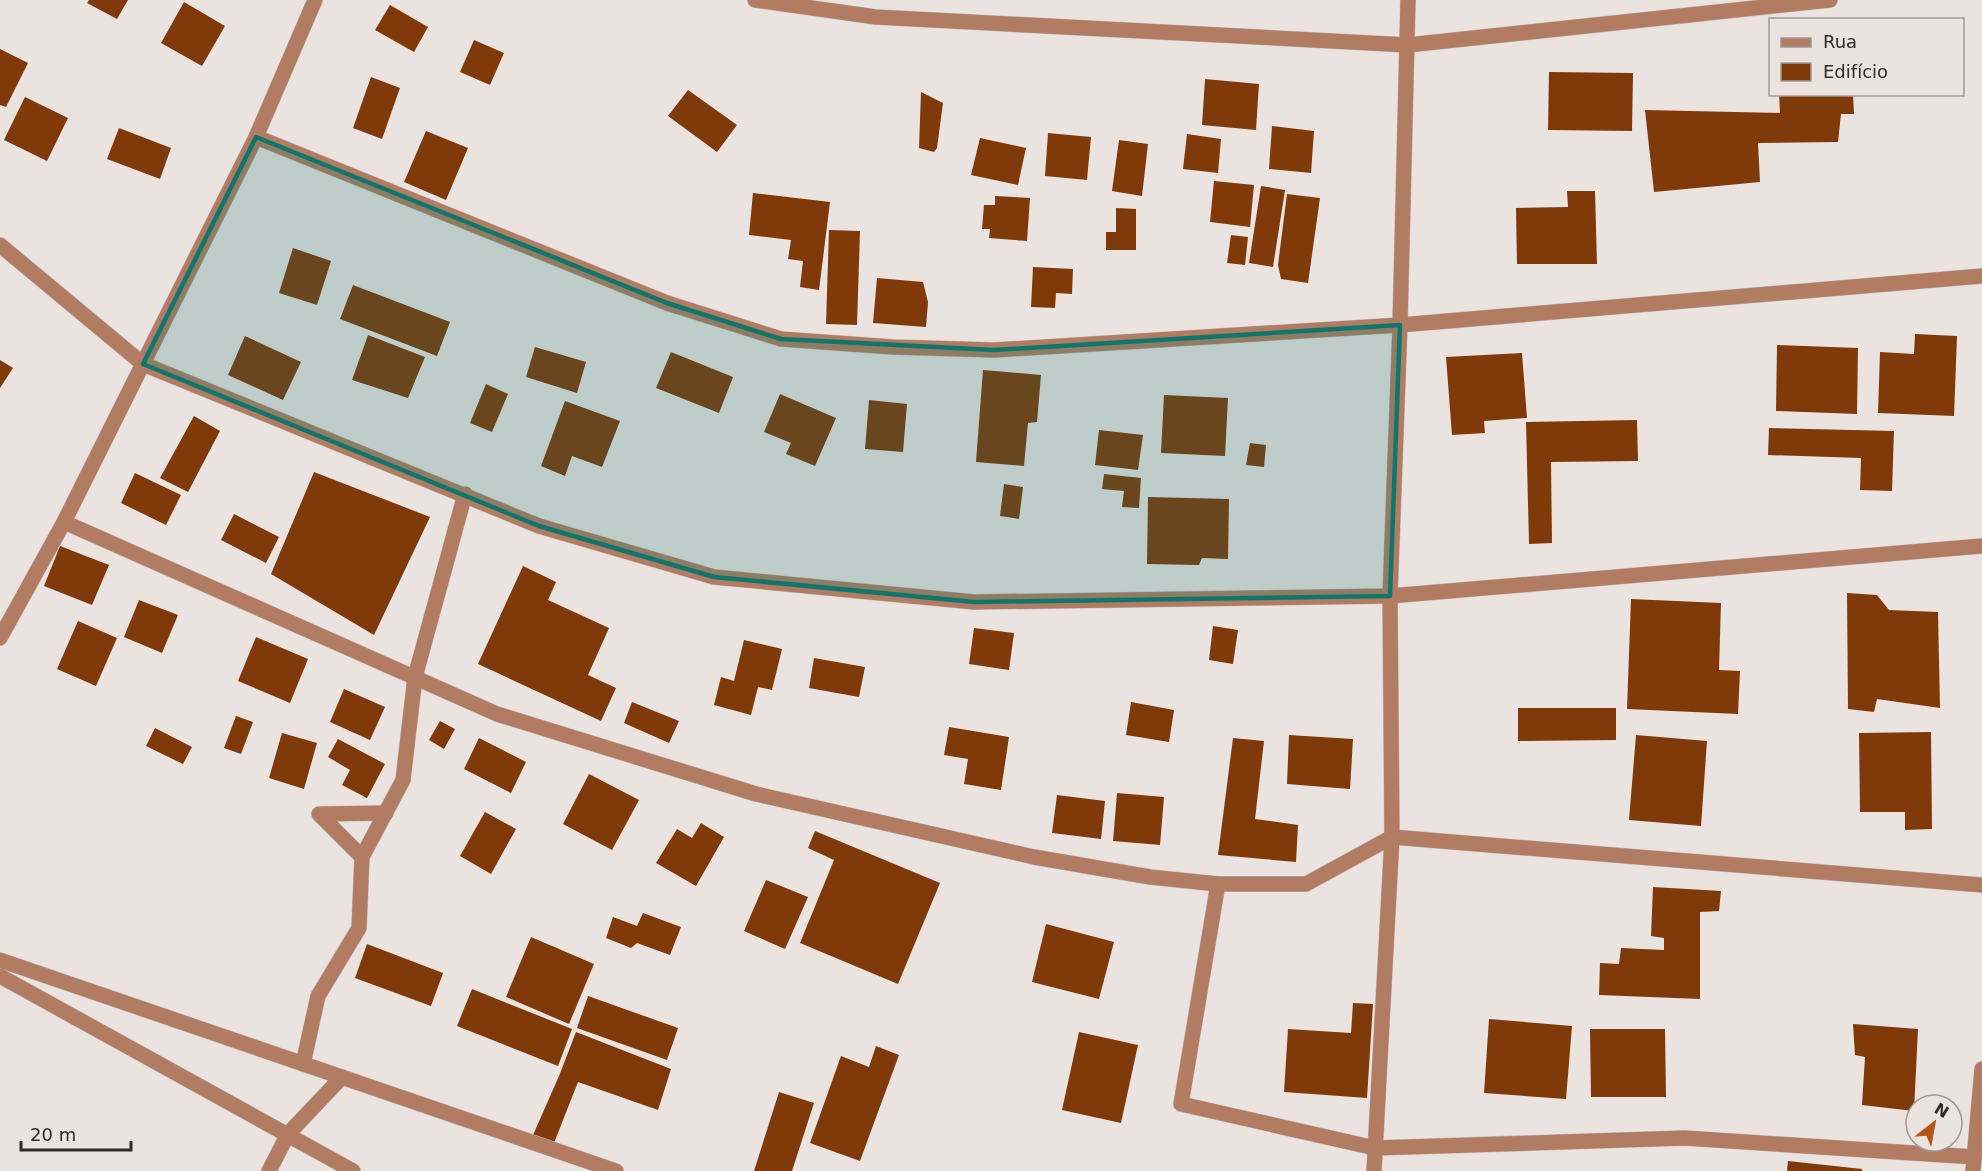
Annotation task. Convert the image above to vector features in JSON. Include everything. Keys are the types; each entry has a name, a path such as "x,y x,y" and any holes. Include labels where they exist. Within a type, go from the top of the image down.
{"street":[{"path":"0,638 64,522 256,137 315,0"},
{"path":"755,0 876,17 1407,45 1830,0"},
{"path":"1374,1171 1392,837 1390,596 1400,325 1408,0"},
{"path":"256,137 667,303 781,339 893,347 994,350 1400,325 1982,276"},
{"path":"0,245 142,364 539,526 714,577 974,602 1390,596 1982,546"},
{"path":"303,1064 318,996 359,928 362,857 403,780 415,677 465,494"},
{"path":"64,522 497,714 756,794 1034,857 1150,877 1218,884 1306,884 1392,837 1982,885"},
{"path":"362,857 319,814 386,813"},
{"path":"1218,884 1181,1104 1376,1149 1685,1138 1974,1164 1982,1069"},
{"path":"0,960 616,1171"},
{"path":"0,976 352,1171"},
{"path":"269,1171 288,1134 342,1077"}],"highlighted area":[{"path":"256,137 667,303 781,339 994,350 1400,325 1390,596 974,602 714,577 539,526 143,364"}],"building":[{"path":"89,0 128,0 117,19 87,3"},
{"path":"184,2 225,26 202,66 161,43"},
{"path":"390,5 428,27 414,52 375,30"},
{"path":"474,40 504,53 490,85 460,72"},
{"path":"0,49 28,63 6,107 0,105"},
{"path":"1549,72 1633,73 1632,131 1548,130"},
{"path":"371,77 400,88 382,139 353,128"},
{"path":"1205,79 1259,84 1256,130 1202,125"},
{"path":"688,90 737,125 717,152 668,116"},
{"path":"921,92 943,103 937,148 934,152 919,148"},
{"path":"1779,96 1853,96 1854,114 1841,114 1838,142 1758,143 1760,182 1654,192 1645,110 1780,113"},
{"path":"25,97 68,118 47,161 4,140"},
{"path":"1272,126 1314,131 1311,173 1269,169"},
{"path":"119,128 171,148 160,179 107,159"},
{"path":"426,131 468,148 446,200 404,182"},
{"path":"1048,133 1091,137 1087,180 1045,176"},
{"path":"1187,134 1221,139 1218,173 1183,169"},
{"path":"980,138 1026,148 1018,185 971,175"},
{"path":"1119,140 1148,144 1142,196 1112,191"},
{"path":"1214,181 1254,185 1250,227 1210,222"},
{"path":"1261,186 1285,190 1273,267 1249,263"},
{"path":"1567,191 1595,191 1597,264 1517,264 1516,208 1568,207"},
{"path":"753,193 830,202 819,290 800,287 803,261 788,259 791,240 749,235"},
{"path":"1287,194 1320,198 1308,283 1281,279 1278,265"},
{"path":"995,196 1030,198 1027,241 989,238 990,229 982,229 984,205 995,205"},
{"path":"1116,208 1136,209 1136,250 1106,250 1106,232 1116,232"},
{"path":"829,230 860,231 857,325 826,324"},
{"path":"1231,235 1248,237 1245,265 1227,263"},
{"path":"293,248 331,261 317,305 279,293"},
{"path":"1033,267 1073,269 1072,294 1056,293 1055,308 1031,307"},
{"path":"877,278 923,282 928,302 926,327 873,323"},
{"path":"353,285 450,322 437,356 340,319"},
{"path":"1915,334 1957,336 1954,416 1878,413 1880,352 1914,354"},
{"path":"368,335 425,357 408,398 352,380"},
{"path":"245,336 301,362 283,400 228,375"},
{"path":"1777,345 1858,348 1857,414 1776,411"},
{"path":"535,347 586,362 577,393 526,377"},
{"path":"671,352 733,377 719,413 656,388"},
{"path":"1522,353 1527,418 1484,421 1485,433 1452,435 1446,357"},
{"path":"0,360 13,368 0,388"},
{"path":"983,370 1041,375 1037,422 1028,423 1024,466 976,462"},
{"path":"486,384 508,394 492,432 470,423"},
{"path":"780,394 836,418 815,466 786,454 791,443 764,432"},
{"path":"1164,395 1228,398 1225,456 1161,453"},
{"path":"869,400 907,404 903,452 865,449"},
{"path":"565,401 620,421 602,467 572,456 565,476 541,466"},
{"path":"194,416 220,431 188,492 160,478"},
{"path":"1637,420 1638,461 1551,462 1552,543 1529,544 1526,422"},
{"path":"1769,428 1894,431 1892,491 1860,490 1861,458 1768,455"},
{"path":"1099,430 1143,435 1138,470 1095,465"},
{"path":"1250,443 1266,445 1264,467 1246,465"},
{"path":"314,472 430,517 374,635 271,574"},
{"path":"135,473 181,495 166,525 121,503"},
{"path":"1104,474 1141,478 1139,508 1122,507 1124,491 1102,489"},
{"path":"1004,484 1023,487 1019,519 1000,516"},
{"path":"1148,497 1229,499 1228,559 1202,558 1199,565 1147,564"},
{"path":"234,514 279,537 266,563 221,540"},
{"path":"60,546 109,565 92,605 44,586"},
{"path":"523,566 556,582 548,600 609,628 588,675 616,688 601,721 478,664"},
{"path":"1847,593 1877,595 1889,610 1938,612 1940,708 1877,699 1874,712 1848,709"},
{"path":"1631,599 1721,603 1719,670 1740,671 1738,714 1627,709"},
{"path":"139,600 178,615 162,653 124,637"},
{"path":"78,621 117,638 96,686 57,669"},
{"path":"1213,626 1238,630 1233,664 1209,660"},
{"path":"974,628 1014,633 1009,670 969,664"},
{"path":"256,637 308,659 290,703 238,681"},
{"path":"744,640 782,649 772,690 758,687 751,715 714,705 721,677 734,681"},
{"path":"814,658 865,667 859,697 809,688"},
{"path":"344,689 385,707 370,740 330,722"},
{"path":"632,702 679,721 669,743 624,723"},
{"path":"1131,702 1174,710 1169,742 1126,735"},
{"path":"1518,708 1616,708 1616,740 1518,741"},
{"path":"236,716 253,722 241,754 224,748"},
{"path":"440,721 455,729 444,749 429,740"},
{"path":"949,727 1009,737 1001,790 964,784 968,759 944,755"},
{"path":"155,728 192,747 183,764 146,746"},
{"path":"1931,732 1932,829 1905,830 1905,812 1860,812 1859,733"},
{"path":"282,733 317,743 304,789 269,778"},
{"path":"1289,735 1353,739 1350,789 1287,784"},
{"path":"1636,735 1707,741 1701,826 1629,820"},
{"path":"479,738 526,762 511,793 464,769"},
{"path":"1233,738 1264,741 1255,819 1298,825 1296,862 1218,855"},
{"path":"338,739 385,764 367,798 342,785 350,770 328,757"},
{"path":"589,774 639,800 612,850 563,824"},
{"path":"1117,793 1164,797 1160,845 1113,841"},
{"path":"1057,795 1105,801 1101,839 1052,833"},
{"path":"485,812 516,829 491,874 460,856"},
{"path":"701,823 724,837 696,886 656,863 677,829 692,838"},
{"path":"815,831 940,883 898,984 800,943 834,860 808,848"},
{"path":"766,880 808,897 785,949 744,931"},
{"path":"1653,887 1721,891 1719,911 1700,912 1700,999 1599,995 1600,963 1619,964 1621,948 1664,950 1664,938 1651,936"},
{"path":"643,913 681,927 670,955 637,943 631,948 606,938 613,917 637,926"},
{"path":"1046,924 1114,942 1099,999 1032,982"},
{"path":"531,937 594,964 569,1024 506,997"},
{"path":"367,944 443,973 431,1006 355,978"},
{"path":"472,989 572,1029 558,1066 457,1026"},
{"path":"588,996 678,1028 667,1060 577,1028"},
{"path":"1353,1003 1373,1004 1367,1098 1284,1092 1288,1029 1351,1033"},
{"path":"1489,1019 1572,1026 1566,1099 1484,1093"},
{"path":"1853,1024 1918,1029 1915,1093 1904,1093 1904,1110 1862,1105 1865,1057 1855,1055"},
{"path":"1590,1029 1665,1029 1666,1097 1591,1097"},
{"path":"576,1032 671,1069 658,1110 578,1082 554,1143 533,1135"},
{"path":"1079,1032 1138,1045 1121,1123 1062,1110"},
{"path":"876,1046 899,1055 860,1161 810,1143 841,1056 869,1067"},
{"path":"779,1092 814,1103 792,1171 754,1171"},
{"path":"1788,1161 1862,1169 1862,1171 1787,1171"}]}
